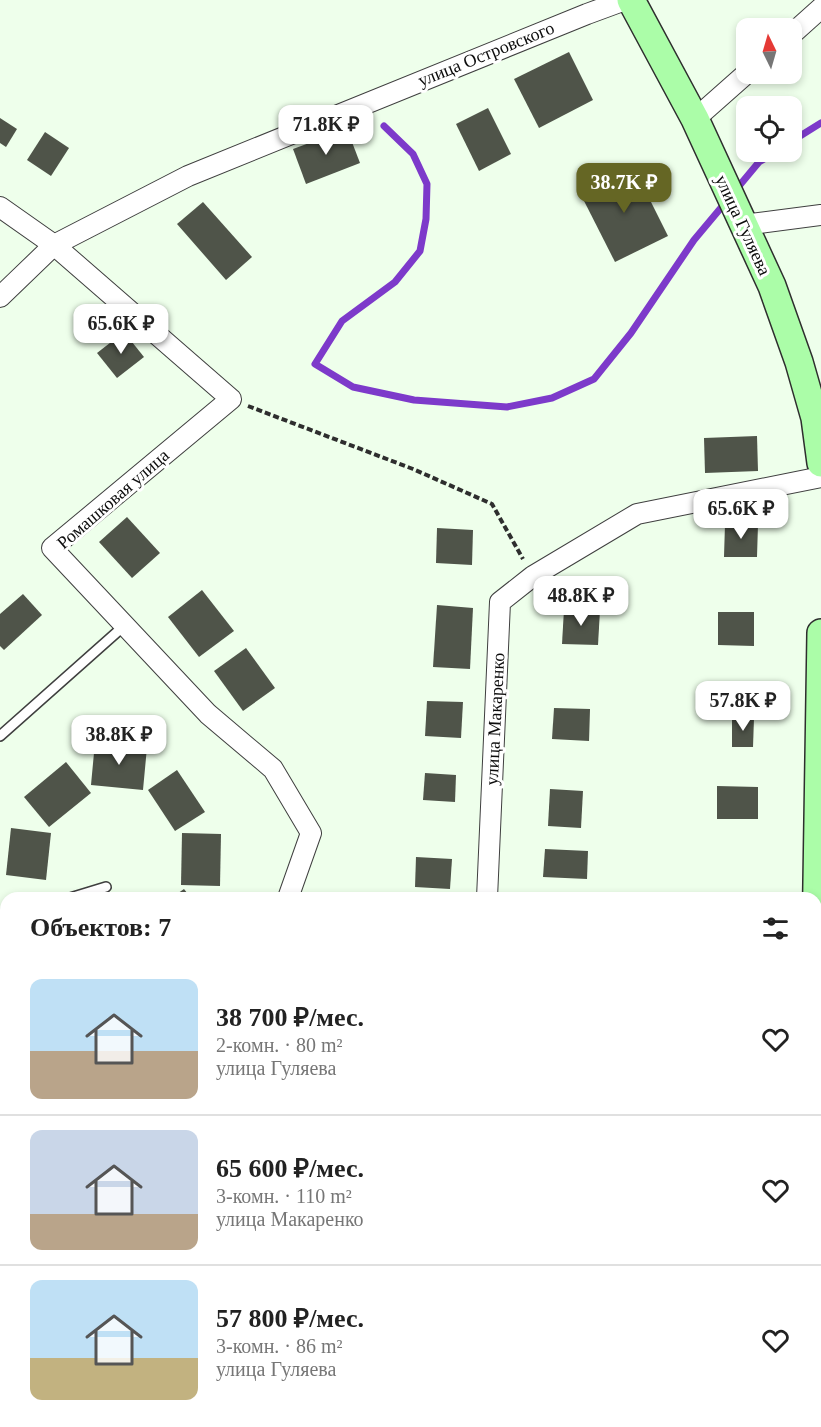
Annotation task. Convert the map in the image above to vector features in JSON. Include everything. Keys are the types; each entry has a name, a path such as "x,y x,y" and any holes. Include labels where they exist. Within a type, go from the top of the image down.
{"main road":[{"name":"улица Гуляева","path":"631,0 695,119 772,286 799,362 815,418 821,462"},
{"path":"817,892 821,633"}],"street":[{"name":"улица Островского","path":"0,297 54,245 188,176 625,0"},
{"path":"802,25 821,8"},
{"path":"695,119 736,83"},
{"path":"0,207 54,245 231,399"},
{"path":"743,225 821,215"},
{"name":"Ромашковая улица","path":"231,399 52,548 208,714 273,769 311,833 290,892"},
{"name":"улица Макаренко","path":"487,892 500,602 534,576 637,514 821,477"}],"lane":[{"path":"0,736 125,625"},
{"path":"90,892 106,887"}],"path":[{"path":"231,399 413,469 492,504 534,576"}],"building":[{"path":"569,52 593,100 539,128 514,79"},
{"path":"488,108 511,154 479,171 456,124"},
{"path":"0,118 17,129 6,147 0,143"},
{"path":"347,129 360,163 306,184 293,149"},
{"path":"45,132 69,148 51,176 27,160"},
{"path":"633,166 668,236 615,262 580,193"},
{"path":"203,202 252,257 226,280 177,224"},
{"path":"124,332 144,357 117,378 97,353"},
{"path":"757,436 758,471 705,473 704,438"},
{"path":"127,517 160,553 132,578 99,542"},
{"path":"725,524 758,524 757,557 724,557"},
{"path":"437,528 473,530 472,565 436,563"},
{"path":"202,590 234,631 199,657 168,617"},
{"path":"23,594 42,615 4,650 0,646 0,614"},
{"path":"437,605 473,608 470,669 433,667"},
{"path":"564,609 600,610 598,645 562,644"},
{"path":"718,612 754,612 754,646 718,645"},
{"path":"246,648 275,688 243,711 214,671"},
{"path":"427,701 463,702 461,738 425,736"},
{"path":"554,708 590,709 589,741 552,739"},
{"path":"732,717 754,718 753,747 732,747"},
{"path":"95,742 147,747 143,790 91,785"},
{"path":"66,762 91,793 49,827 24,797"},
{"path":"177,770 205,812 175,831 148,790"},
{"path":"425,773 456,775 455,802 423,800"},
{"path":"717,786 758,787 758,819 717,819"},
{"path":"550,789 583,791 581,828 548,826"},
{"path":"11,828 51,833 46,880 6,875"},
{"path":"182,833 221,834 220,886 181,885"},
{"path":"545,849 588,851 587,879 543,877"},
{"path":"416,857 452,859 450,889 415,887"}],"waterway":[{"path":"802,135 821,123"},
{"path":"384,126 413,154 427,184 426,219 420,251 395,282 342,321 315,364 353,387 414,400 507,407 552,398 594,379 631,333 694,240 725,203"},
{"path":"734,192 759,162"}]}
